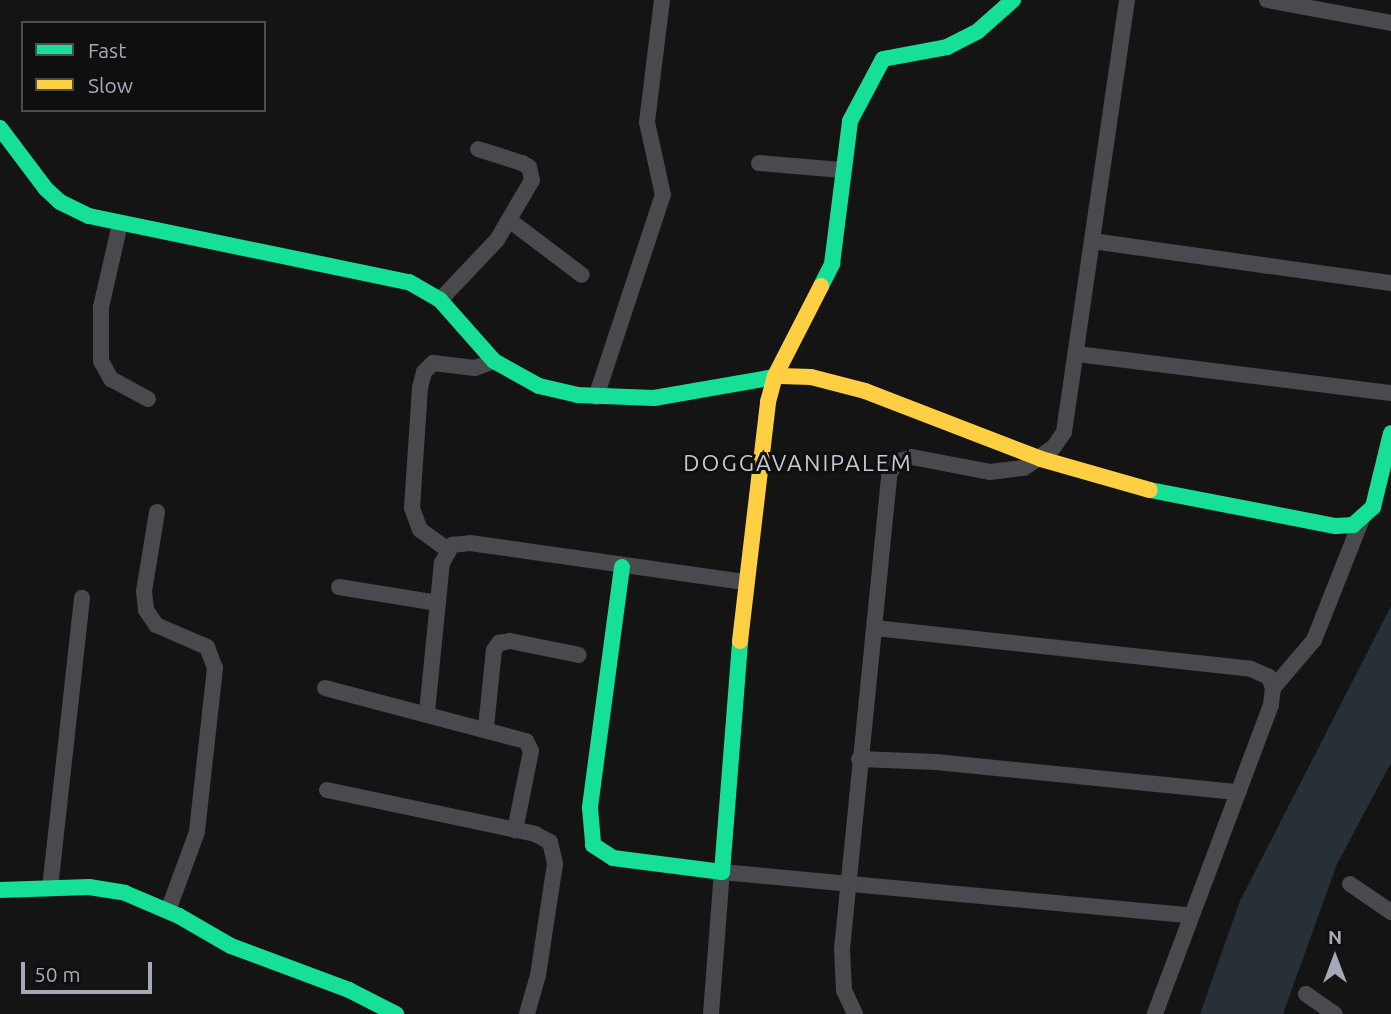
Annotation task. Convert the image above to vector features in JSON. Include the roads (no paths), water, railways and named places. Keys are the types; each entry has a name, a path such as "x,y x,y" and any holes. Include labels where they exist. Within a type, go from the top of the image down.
{"street":[{"path":"596,397 663,195 648,122 662,0"},
{"path":"711,1014 744,582 775,376 832,264 840,221 842,170 850,121 880,62 947,47 978,31 1013,0"},
{"path":"855,1014 841,973 859,759 875,628 885,487 896,462 923,458 1007,471 1041,459 1064,432 1127,0"},
{"path":"1267,0 1298,3 1391,23"},
{"path":"0,128 60,202 120,224 371,272 425,289 440,300 494,361 539,386 596,397 654,398 775,376 838,382 1041,459 1126,485 1248,511 1336,526 1361,521"},
{"path":"440,300 473,268 509,220 528,190 533,173 522,163 478,149"},
{"path":"759,163 842,170"},
{"path":"509,220 582,275"},
{"path":"120,224 101,307 101,361 111,379 148,400"},
{"path":"1092,241 1391,283"},
{"path":"1077,354 1391,393"},
{"path":"448,550 420,530 412,508 420,388 424,372 433,363 475,368 494,361"},
{"path":"1155,1014 1189,915 1239,792 1273,688 1314,640 1361,521 1373,507 1391,433"},
{"path":"158,512 144,591 146,610 156,625 207,647 215,668 197,831 168,911"},
{"path":"448,550 470,543 622,567 744,582"},
{"path":"427,712 438,603 448,550"},
{"path":"622,567 590,807 593,845 613,858 722,872 1189,915"},
{"path":"339,587 438,603"},
{"path":"50,888 82,598"},
{"path":"875,628 1251,669 1269,677 1273,688"},
{"path":"486,727 494,650 499,643 510,641 579,655"},
{"path":"325,688 486,727 530,745 515,830"},
{"path":"859,759 936,762 1239,792"},
{"path":"327,790 543,838 556,855 538,975 527,1014"},
{"path":"1350,884 1391,912"},
{"path":"0,890 106,889 168,911 231,946 349,990 396,1014"},
{"path":"1306,994 1335,1014"}],"district":[{"name":"DOGGAVANIPALEM","path":"798,463"}]}
